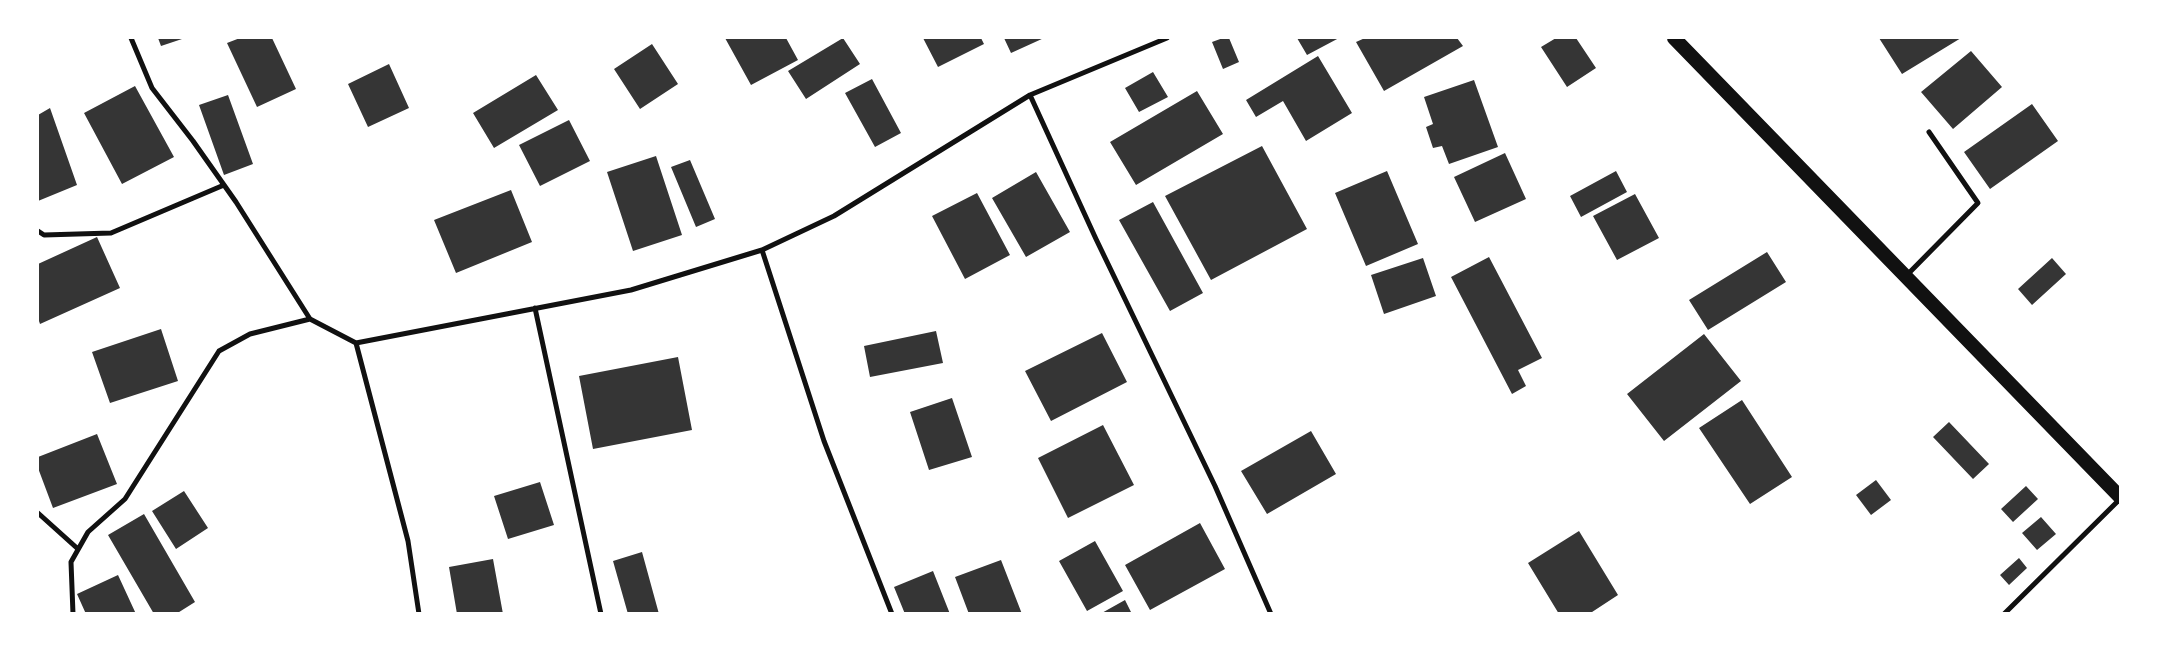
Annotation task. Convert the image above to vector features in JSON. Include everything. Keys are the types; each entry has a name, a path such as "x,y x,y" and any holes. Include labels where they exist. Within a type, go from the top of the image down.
{"highway":[{"path":"1674,38 2120,498"}],"street":[{"path":"131,38 152,88 224,185 310,320 356,343 631,290 762,250 834,216 1030,94 1167,38"},
{"path":"1030,94 1096,239 1215,486 1272,614"},
{"path":"1905,276 1978,203 1929,132"},
{"path":"38,231 44,235 112,233 224,185"},
{"path":"762,250 824,441 892,614"},
{"path":"535,308 601,614"},
{"path":"73,614 72,562 78,549 88,532 125,499 219,351 250,334 310,320"},
{"path":"356,343 408,541 419,614"},
{"path":"2004,614 2120,498"},
{"path":"38,513 78,549"}],"building":[{"path":"158,38 185,38 161,46"},
{"path":"240,38 272,38 296,89 257,107 227,43"},
{"path":"725,38 786,38 798,60 751,85"},
{"path":"843,38 860,64 806,99 788,71"},
{"path":"923,38 981,38 984,44 938,67"},
{"path":"1004,38 1044,38 1011,53"},
{"path":"1229,38 1239,62 1223,69 1212,42"},
{"path":"1297,38 1339,38 1307,55"},
{"path":"1365,38 1457,38 1463,46 1384,91 1356,42"},
{"path":"1556,38 1576,38 1596,68 1567,87 1541,47"},
{"path":"1879,38 1961,38 1902,74"},
{"path":"652,44 678,84 640,109 614,69"},
{"path":"1971,51 2002,87 1953,129 1921,92"},
{"path":"1318,56 1352,113 1306,141 1283,101 1256,117 1246,100"},
{"path":"389,64 409,108 368,127 348,84"},
{"path":"1153,72 1168,97 1139,112 1125,88"},
{"path":"536,75 558,110 494,148 473,113"},
{"path":"872,79 901,133 875,147 845,93"},
{"path":"1474,80 1498,147 1449,164 1442,146 1433,148 1426,127 1433,124 1424,97"},
{"path":"135,86 174,157 122,184 84,113"},
{"path":"1197,91 1223,134 1136,185 1110,142"},
{"path":"228,95 253,164 224,175 199,105"},
{"path":"2032,104 2058,141 1990,189 1964,152"},
{"path":"50,108 77,185 38,201 38,115"},
{"path":"569,120 590,161 540,186 519,145"},
{"path":"1262,146 1307,229 1211,280 1165,196"},
{"path":"1505,153 1526,199 1475,222 1454,177"},
{"path":"656,156 682,235 633,251 607,172"},
{"path":"690,160 715,219 696,227 671,167"},
{"path":"1387,171 1418,244 1366,266 1335,193"},
{"path":"1616,171 1627,192 1581,217 1570,196"},
{"path":"1036,172 1070,232 1026,257 992,198"},
{"path":"511,190 532,242 456,273 434,220"},
{"path":"977,193 1010,255 965,279 932,216"},
{"path":"1635,194 1659,238 1617,260 1593,216"},
{"path":"1153,202 1203,293 1170,311 1119,220"},
{"path":"97,237 120,288 40,324 38,318 38,264"},
{"path":"1767,252 1786,282 1708,330 1689,300"},
{"path":"1489,257 1542,358 1518,370 1526,386 1512,394 1451,277"},
{"path":"1423,258 1436,296 1384,314 1371,275"},
{"path":"2052,258 2066,274 2032,305 2018,289"},
{"path":"161,329 178,381 110,403 92,352"},
{"path":"936,331 943,363 870,377 864,346"},
{"path":"1102,333 1127,382 1051,421 1025,371"},
{"path":"1704,334 1741,381 1664,441 1627,394"},
{"path":"678,357 692,430 593,449 579,376"},
{"path":"952,398 972,457 929,470 910,412"},
{"path":"1742,400 1792,477 1750,504 1699,428"},
{"path":"1949,422 1989,464 1973,479 1933,437"},
{"path":"1103,425 1134,485 1068,518 1038,458"},
{"path":"1311,431 1336,474 1267,514 1241,471"},
{"path":"97,434 117,484 53,508 38,468 38,457"},
{"path":"1876,480 1891,500 1871,515 1856,495"},
{"path":"540,482 554,525 508,539 494,496"},
{"path":"2026,486 2038,499 2013,522 2001,509"},
{"path":"184,491 208,528 176,549 152,511"},
{"path":"144,514 195,602 176,614 154,614 108,535"},
{"path":"2041,517 2056,534 2037,550 2022,533"},
{"path":"1200,523 1225,569 1150,610 1125,565"},
{"path":"1579,531 1618,595 1589,614 1559,614 1528,563"},
{"path":"1095,541 1123,591 1087,611 1059,561"},
{"path":"642,552 659,614 628,614 613,561"},
{"path":"2019,558 2027,568 2009,585 2000,575"},
{"path":"493,559 503,614 457,614 449,567"},
{"path":"1001,560 1022,614 969,614 955,577"},
{"path":"933,571 950,614 905,614 894,587"},
{"path":"118,575 136,614 86,614 77,594"},
{"path":"1125,600 1132,614 1100,614"}]}
